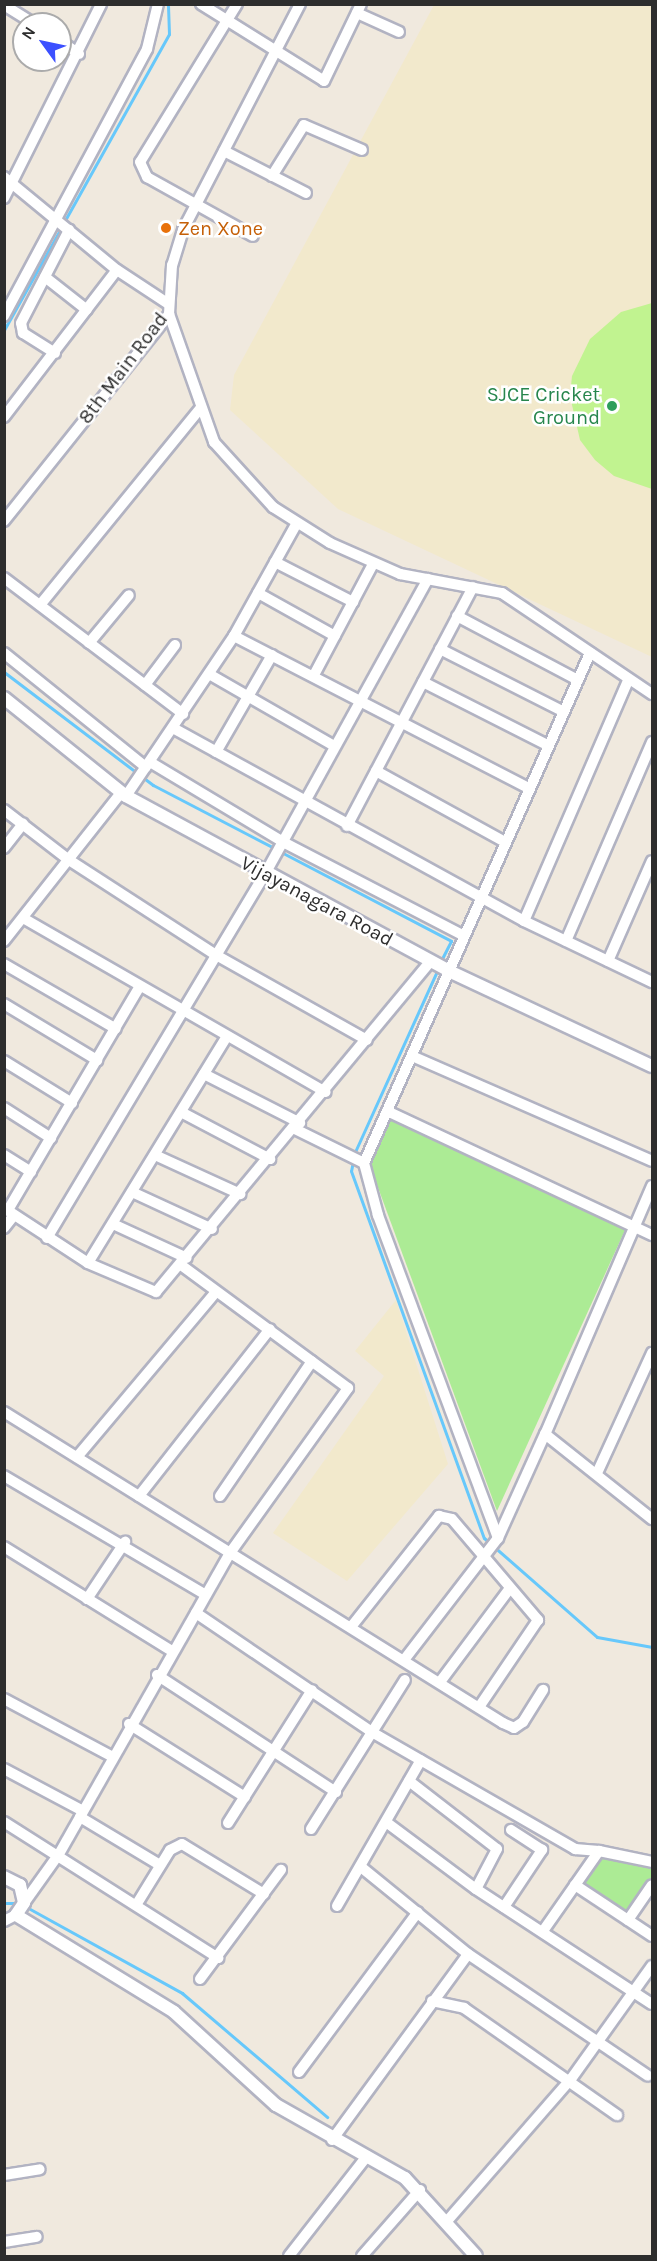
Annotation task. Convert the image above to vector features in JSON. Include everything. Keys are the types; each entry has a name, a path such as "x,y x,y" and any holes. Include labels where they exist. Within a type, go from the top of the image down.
{"street":[{"path":"4,198 8,181 79,54 100,4"},
{"path":"4,316 147,49 158,4"},
{"path":"201,4 226,23 324,81 359,9 399,32"},
{"path":"237,4 140,162 147,177 252,236"},
{"name":"8th Main Road","path":"4,521 168,308 177,246 300,4"},
{"path":"72,49 79,54"},
{"path":"272,176 304,125 363,150"},
{"path":"224,151 306,193"},
{"path":"8,181 117,270 168,308 200,409 233,468 297,523 373,564 428,579 502,592 628,681 652,694"},
{"path":"55,353 21,329 69,230"},
{"path":"4,417 117,270"},
{"path":"45,277 87,310"},
{"path":"40,605 200,409"},
{"path":"4,941 148,765 234,636 297,523"},
{"path":"275,562 353,602"},
{"path":"314,675 373,564"},
{"path":"4,578 183,714"},
{"path":"47,1239 266,874 334,746 428,579"},
{"path":"347,826 473,587"},
{"path":"258,592 335,636"},
{"path":"89,643 129,595"},
{"path":"457,616 578,680"},
{"path":"234,636 361,698 530,789"},
{"path":"145,686 175,645"},
{"path":"440,649 564,712"},
{"path":"4,653 148,765 283,842 464,936"},
{"path":"496,1540 385,1236 364,1163 590,653"},
{"path":"216,753 272,655"},
{"path":"209,674 247,699 334,746"},
{"path":"423,681 549,746"},
{"path":"524,921 628,681"},
{"name":"Vijayanagara Road","path":"4,698 123,794 266,874 449,971 652,1066"},
{"path":"173,728 303,803 482,899 652,982"},
{"path":"566,941 652,742"},
{"path":"376,771 505,842"},
{"path":"4,810 69,860 216,955 367,1040"},
{"path":"4,848 23,824"},
{"path":"608,961 652,861"},
{"path":"23,918 181,1014 325,1092"},
{"path":"9,1211 47,1239 88,1263 156,1292 298,1126 431,961"},
{"path":"4,964 116,1029"},
{"path":"4,1228 9,1211 139,988"},
{"path":"4,1004 97,1060"},
{"path":"88,1263 226,1038"},
{"path":"412,1056 652,1161"},
{"path":"4,1061 72,1103"},
{"path":"204,1074 364,1163"},
{"path":"4,1108 51,1138"},
{"path":"387,1111 652,1235"},
{"path":"181,1112 270,1159"},
{"path":"4,1155 31,1172"},
{"path":"155,1155 240,1194"},
{"path":"404,1660 496,1540 545,1434 652,1186"},
{"path":"132,1192 212,1229"},
{"path":"4,1921 16,1915 59,1854 157,1674 196,1613 230,1553 348,1388 270,1329 215,1293 184,1262 113,1224"},
{"path":"76,1458 215,1293"},
{"path":"139,1496 270,1329"},
{"path":"598,1471 652,1353"},
{"path":"220,1496 312,1361"},
{"path":"4,1412 514,1728 543,1690"},
{"path":"545,1434 598,1471 651,1513"},
{"path":"4,1476 125,1542 206,1595"},
{"path":"351,1627 439,1516 452,1519 486,1554 510,1588 538,1620 479,1707"},
{"path":"87,1599 125,1542"},
{"path":"4,1547 172,1651"},
{"path":"440,1682 510,1588"},
{"path":"196,1613 370,1731 575,1849 599,1851 652,1862"},
{"path":"157,1674 336,1792"},
{"path":"311,1829 336,1792 370,1731 405,1680"},
{"path":"228,1823 312,1690"},
{"path":"4,1699 111,1756"},
{"path":"129,1724 245,1797"},
{"path":"337,1906 421,1760"},
{"path":"4,1769 81,1814 160,1865"},
{"path":"409,1781 497,1850 476,1889"},
{"path":"4,1822 138,1902 218,1958"},
{"path":"386,1822 476,1889 652,2004"},
{"path":"504,1907 542,1850 511,1830"},
{"path":"138,1902 170,1850 182,1844 192,1847 264,1893"},
{"path":"543,1931 599,1851"},
{"path":"361,1867 468,1954 596,2044 648,2076"},
{"path":"200,1979 218,1958 281,1870"},
{"path":"4,1877 20,1885 24,1903"},
{"path":"575,1885 652,1936"},
{"path":"628,1920 652,1885"},
{"path":"299,2072 418,1912"},
{"path":"16,1915 174,2012 269,2100 332,2140 367,2156 420,2190 448,2220 476,2256"},
{"path":"332,2140 468,1954"},
{"path":"448,2220 571,2079 652,1966"},
{"path":"432,2001 464,2008 571,2079 617,2115"},
{"path":"292,2256 367,2156"},
{"path":"4,2175 40,2169"},
{"path":"362,2256 420,2190"},
{"path":"4,2242 37,2237"}],"shaded area":[{"path":"434,5 652,5 652,657 338,509 230,410 234,375"},
{"path":"396,1300 448,1464 347,1581 273,1533 384,1376 355,1351"}],"green space":[{"name":"SJCE Cricket Ground","path":"652,303 652,489 614,476 595,460 580,440 570,396 572,376 590,339 621,312"},
{"path":"390,1116 626,1228 497,1511 369,1163"},
{"path":"602,1854 652,1864 652,1879 627,1915 581,1886"}],"waterway":[{"path":"64,222 169,34 168,4"},
{"path":"4,330 61,228"},
{"path":"4,672 153,785 276,849"},
{"path":"281,852 451,941 440,963"},
{"path":"354,1154 438,969"},
{"path":"353,1161 351,1171 484,1538 597,1637 652,1647"},
{"path":"4,1903 14,1903"},
{"path":"30,1909 182,1993 327,2117"}],"place":[{"name":"Zen Xone","path":"166,228"},
{"name":"SJCE Cricket Ground","path":"612,406"}]}
